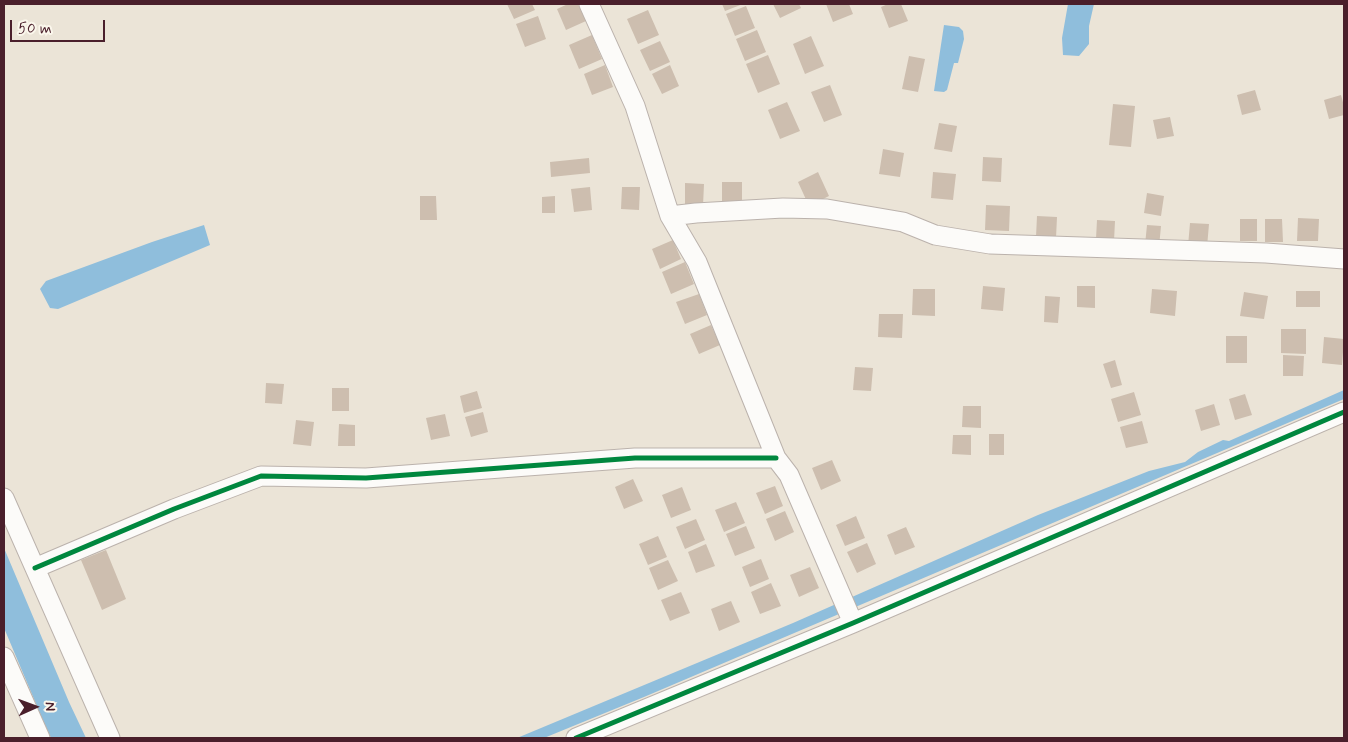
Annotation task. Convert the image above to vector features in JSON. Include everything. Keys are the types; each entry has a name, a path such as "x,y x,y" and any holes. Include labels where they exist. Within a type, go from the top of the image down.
{"street":[{"path":"589,4 635,106 670,216 698,262 776,458 789,475 848,612"},
{"path":"670,216 783,208 826,210 904,222 936,235 990,244 1266,253 1344,259"},
{"path":"576,738 848,612 1344,412"},
{"path":"35,568 174,509 261,476 366,478 635,458 776,458"},
{"path":"4,498 110,738"},
{"path":"4,657 40,738"}],"water":[{"path":"1068,4 1094,4 1089,26 1089,44 1079,56 1063,55 1062,38"},
{"path":"944,25 959,27 963,31 964,39 958,63 954,63 947,90 944,92 934,91"},
{"path":"204,225 210,245 58,309 50,308 40,289 46,281"},
{"path":"1344,390 1344,399 644,697 544,738 517,738 793,623 1038,515 1149,471 1185,462 1198,452 1223,440 1229,441"},
{"path":"4,548 86,738 51,738 42,718 4,628"}],"building":[{"path":"507,4 532,4 535,10 514,19"},
{"path":"568,4 578,4 586,21 566,30 557,9"},
{"path":"722,4 743,4 725,11"},
{"path":"773,4 799,4 801,8 780,18"},
{"path":"826,4 849,4 853,14 833,22"},
{"path":"888,4 901,4 908,21 889,28 881,7"},
{"path":"746,6 755,28 735,36 726,14"},
{"path":"648,10 659,35 638,44 627,19"},
{"path":"538,16 546,39 525,47 516,24"},
{"path":"757,30 766,52 745,61 736,39"},
{"path":"592,35 602,59 579,69 569,45"},
{"path":"811,36 824,66 805,74 793,44"},
{"path":"660,41 670,62 650,71 640,50"},
{"path":"768,55 780,84 758,93 746,64"},
{"path":"909,56 925,59 918,92 902,89"},
{"path":"605,65 613,87 592,95 584,74"},
{"path":"670,65 679,86 662,94 652,74"},
{"path":"830,85 842,115 824,122 811,92"},
{"path":"1255,90 1261,110 1242,115 1237,95"},
{"path":"1341,95 1344,115 1329,119 1324,100"},
{"path":"787,102 800,131 780,139 768,110"},
{"path":"1113,104 1135,106 1131,147 1109,145"},
{"path":"1170,117 1174,136 1157,139 1153,120"},
{"path":"939,123 957,126 952,152 934,149"},
{"path":"883,149 904,153 900,177 879,174"},
{"path":"983,157 1002,158 1001,182 982,181"},
{"path":"589,158 590,173 551,177 550,162"},
{"path":"818,172 829,196 809,206 798,182"},
{"path":"933,172 956,174 953,200 931,198"},
{"path":"722,182 742,182 742,206 722,206"},
{"path":"685,183 704,184 703,206 685,205"},
{"path":"590,187 592,210 574,212 571,189"},
{"path":"622,187 640,187 639,210 621,209"},
{"path":"1147,193 1164,196 1161,216 1144,213"},
{"path":"420,196 436,196 437,220 420,220"},
{"path":"555,196 555,213 542,213 542,197"},
{"path":"986,205 1010,206 1009,231 985,230"},
{"path":"1037,216 1057,217 1056,238 1036,237"},
{"path":"1298,218 1319,219 1318,241 1297,241"},
{"path":"1240,219 1257,219 1257,241 1240,241"},
{"path":"1265,219 1282,219 1283,242 1265,242"},
{"path":"1097,220 1115,221 1114,241 1096,239"},
{"path":"1190,223 1209,224 1207,247 1188,246"},
{"path":"1147,225 1161,226 1159,247 1145,245"},
{"path":"673,240 681,259 660,269 652,249"},
{"path":"685,262 694,284 671,294 662,272"},
{"path":"983,286 1005,288 1003,311 981,309"},
{"path":"1077,286 1095,286 1095,308 1077,307"},
{"path":"913,289 935,289 935,316 912,315"},
{"path":"1152,289 1177,291 1175,316 1150,313"},
{"path":"1296,291 1320,291 1320,307 1296,307"},
{"path":"1244,292 1268,296 1264,319 1240,316"},
{"path":"699,294 707,315 685,324 676,302"},
{"path":"1045,296 1060,297 1058,323 1044,322"},
{"path":"879,314 903,314 902,338 878,337"},
{"path":"711,325 720,345 699,354 690,334"},
{"path":"1281,329 1306,329 1306,354 1281,353"},
{"path":"1226,336 1247,336 1247,363 1226,363"},
{"path":"1324,337 1344,339 1342,365 1322,363"},
{"path":"1283,355 1304,356 1303,376 1283,376"},
{"path":"1115,360 1122,385 1111,388 1103,364"},
{"path":"855,367 873,368 871,391 853,390"},
{"path":"266,383 284,384 282,404 265,403"},
{"path":"332,388 349,388 349,411 332,411"},
{"path":"477,391 482,408 464,413 460,396"},
{"path":"1134,392 1141,415 1118,422 1111,399"},
{"path":"1245,394 1252,415 1235,420 1229,399"},
{"path":"1214,404 1220,425 1201,431 1195,410"},
{"path":"963,406 981,406 981,428 962,427"},
{"path":"483,412 488,432 471,437 465,417"},
{"path":"445,414 450,436 431,440 426,418"},
{"path":"296,420 314,422 311,446 293,444"},
{"path":"1142,421 1148,443 1126,448 1120,427"},
{"path":"339,424 355,425 355,446 338,446"},
{"path":"989,434 1004,434 1004,455 989,455"},
{"path":"953,435 971,435 971,455 952,454"},
{"path":"832,460 841,481 821,490 812,468"},
{"path":"633,479 643,501 624,509 615,487"},
{"path":"775,486 783,506 765,514 756,493"},
{"path":"682,487 691,510 671,518 662,495"},
{"path":"736,502 745,523 724,532 715,510"},
{"path":"785,511 794,532 775,541 766,519"},
{"path":"856,516 865,538 845,546 836,525"},
{"path":"696,519 705,540 685,549 676,527"},
{"path":"746,526 755,548 735,556 726,534"},
{"path":"906,527 915,547 895,555 887,535"},
{"path":"658,536 667,557 648,565 639,544"},
{"path":"867,543 876,564 857,573 847,552"},
{"path":"706,544 715,566 696,573 688,552"},
{"path":"106,550 126,599 102,610 81,560"},
{"path":"761,559 769,579 750,587 742,567"},
{"path":"668,560 678,581 658,590 649,568"},
{"path":"810,567 819,588 799,597 790,575"},
{"path":"771,583 781,606 760,614 751,592"},
{"path":"681,592 690,613 670,621 661,600"},
{"path":"731,601 740,622 719,631 711,609"}],"cycle path":[{"path":"576,738 853,623 1344,412"},
{"path":"35,568 174,509 261,476 366,478 635,458 776,458"}]}
